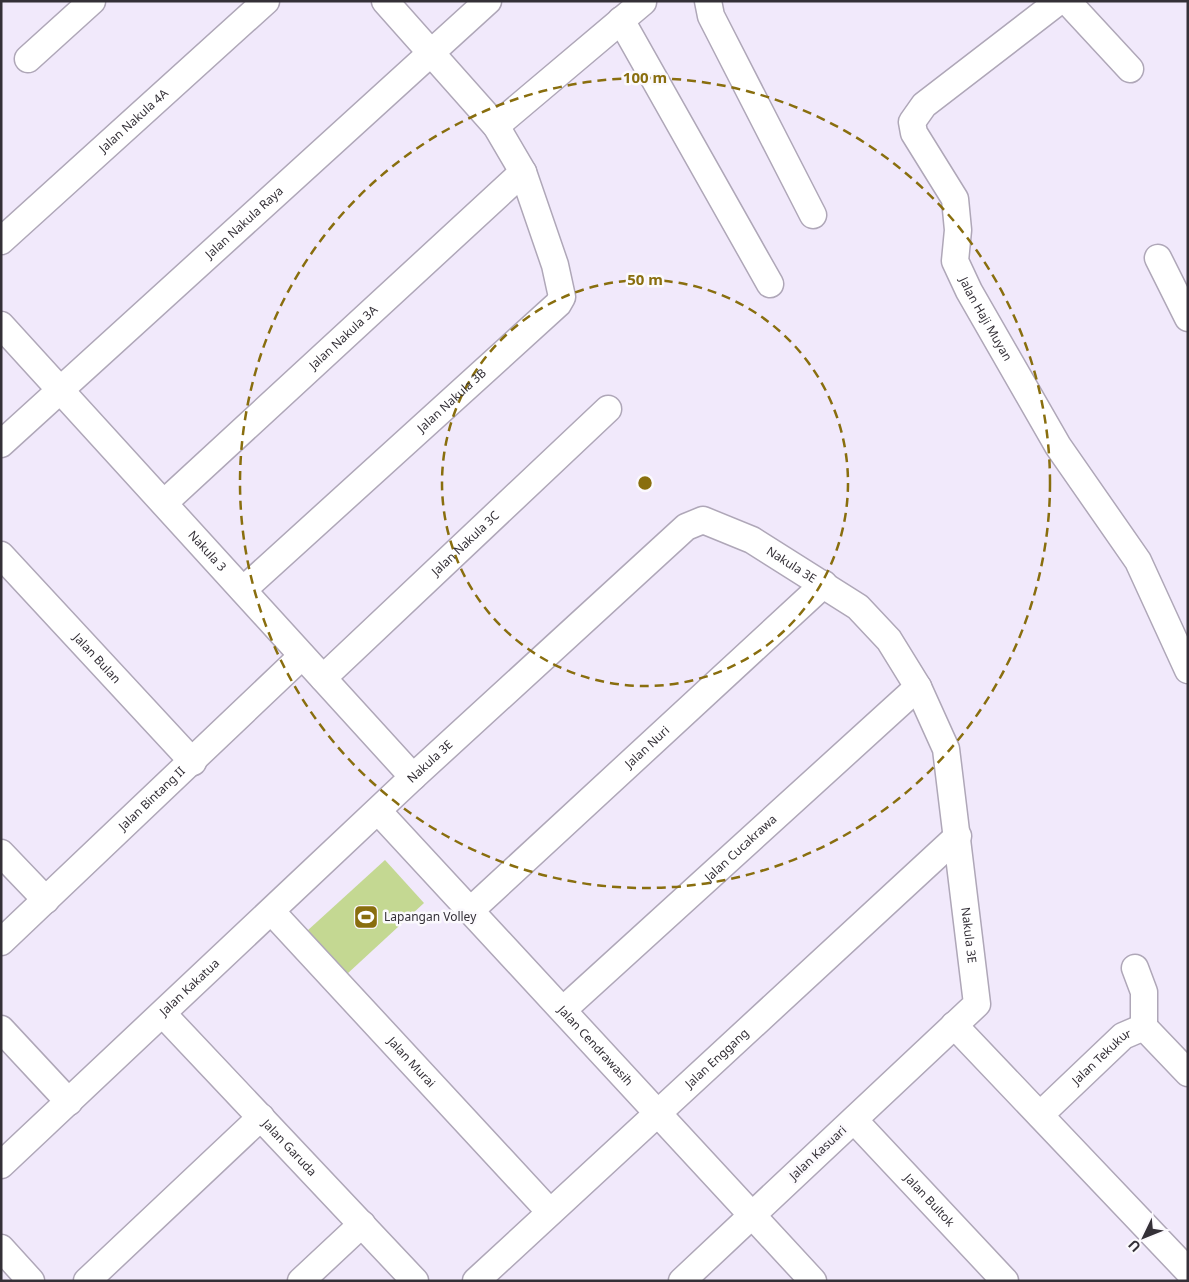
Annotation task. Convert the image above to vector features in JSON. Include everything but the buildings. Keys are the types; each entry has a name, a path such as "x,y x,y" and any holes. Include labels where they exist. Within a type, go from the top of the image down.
{"street":[{"path":"28,59 92,1"},
{"name":"Jalan Nakula 4A","path":"1,241 266,1"},
{"name":"Jalan Nakula 3B","path":"243,590 558,304 562,297 562,288 523,172 496,126 385,1"},
{"name":"Jalan Nakula Raya","path":"1,444 488,1"},
{"path":"708,1 711,16 813,215"},
{"name":"Jalan Haji Muyan","path":"1059,1 924,105 912,122 914,132 955,199 958,230 955,261 969,291 1058,446 1138,561 1188,670"},
{"path":"1068,1 1130,69"},
{"path":"496,126 643,2"},
{"path":"621,20 770,284"},
{"name":"Jalan Nakula 3A","path":"164,503 523,172"},
{"path":"1158,258 1188,318"},
{"name":"Nakula 3","path":"1,325 414,777"},
{"name":"Jalan Nakula 3C","path":"323,678 608,410"},
{"name":"Nakula 3E","path":"378,811 686,527 702,520 752,540 858,607 889,640 918,687 946,750 977,1004 954,1025"},
{"name":"Jalan Bulan","path":"1,556 193,762"},
{"name":"Jalan Nuri","path":"471,910 824,584"},
{"name":"Jalan Bintang II","path":"1,942 193,762 302,656"},
{"name":"Jalan Cucakrawa","path":"564,1009 918,687"},
{"name":"Jalan Cendrawasih","path":"378,811 564,1009 813,1281"},
{"name":"Jalan Kakatua","path":"1,1165 378,811"},
{"name":"Jalan Enggang","path":"476,1281 958,836"},
{"path":"1,853 46,900"},
{"name":"Jalan Murai","path":"272,912 550,1212"},
{"path":"1135,968 1144,992 1144,1027"},
{"name":"Jalan Garuda","path":"163,1014 414,1281"},
{"path":"954,1025 1188,1271"},
{"name":"Jalan Kasuari","path":"682,1281 954,1025"},
{"name":"Jalan Tekukur","path":"1040,1115 1123,1036 1144,1027 1188,1073"},
{"path":"1,1029 69,1102"},
{"path":"87,1281 261,1117"},
{"name":"Jalan Bultok","path":"854,1120 1005,1281"},
{"path":"301,1281 362,1224"},
{"path":"1,1248 31,1281"}],"green space":[{"name":"Lapangan Volley","path":"385,860 424,903 347,974 307,931"}],"place":[{"name":"Lapangan Volley","path":"366,917"}]}
